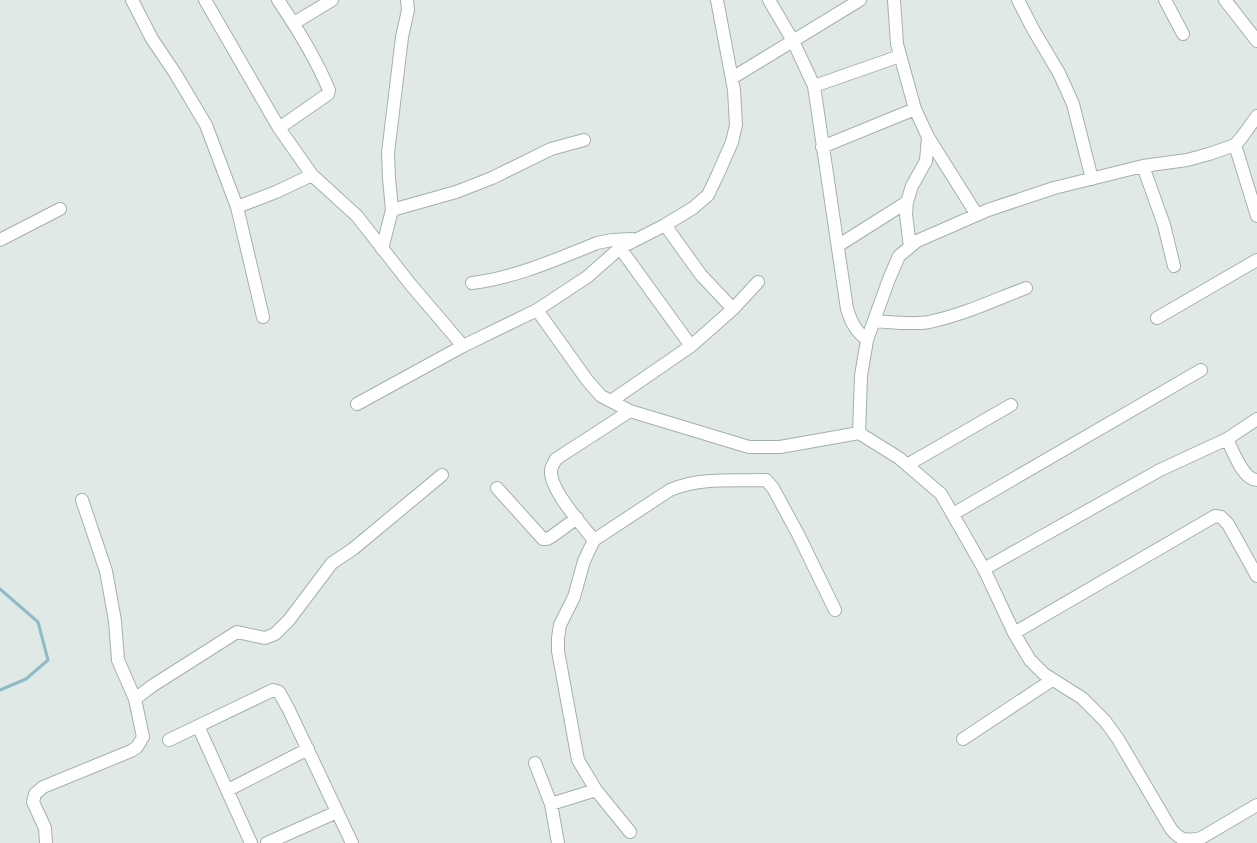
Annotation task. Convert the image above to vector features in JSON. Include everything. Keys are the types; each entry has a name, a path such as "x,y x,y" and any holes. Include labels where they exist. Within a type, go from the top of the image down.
{"street":[{"path":"132,0 152,39 175,73 206,125 237,208 263,317"},
{"path":"205,0 279,128 312,175 357,216 434,313 463,346"},
{"path":"278,0 294,23 329,90 328,94 279,128"},
{"path":"294,23 332,0"},
{"path":"382,249 392,210 388,153 402,37 408,10 407,0"},
{"path":"357,404 463,346 537,310 587,277 620,248 665,225 693,208 708,195 732,142 736,125 734,90 717,0"},
{"path":"770,0 793,41 814,86 847,309 857,332 867,340"},
{"path":"732,78 860,0"},
{"path":"894,0 897,44 915,109 928,137 977,215"},
{"path":"1018,0 1034,31 1059,73 1072,104 1092,178"},
{"path":"1165,0 1183,34"},
{"path":"1225,0 1257,41"},
{"path":"814,86 900,56"},
{"path":"822,147 915,109"},
{"path":"859,433 860,376 867,340 899,256 917,241 988,210 1054,188 1143,166 1187,160 1235,145 1257,116"},
{"path":"910,247 906,214 907,202 912,186 926,161 928,137"},
{"path":"392,210 456,192 492,178 551,150 584,140"},
{"path":"1235,145 1257,216"},
{"path":"1143,166 1164,225 1174,266"},
{"path":"237,208 312,175"},
{"path":"838,245 907,202"},
{"path":"0,240 60,210"},
{"path":"665,225 701,275 733,309"},
{"path":"472,283 490,281 510,275 597,243 612,240 638,239"},
{"path":"620,248 691,346"},
{"path":"1157,318 1257,260"},
{"path":"611,401 691,346 733,309 758,282"},
{"path":"874,321 911,323 928,322 958,314 1026,288"},
{"path":"537,310 587,380 601,396 630,411 749,447 780,447 859,433 899,458 941,494 984,569 1014,633 1030,660 1052,680 1082,698 1105,720 1118,739 1171,829 1180,840 1201,838 1256,809"},
{"path":"953,514 1201,370"},
{"path":"907,465 1012,405"},
{"path":"594,540 558,494 552,480 550,470 556,459 630,411"},
{"path":"984,569 1160,470 1227,439 1257,419"},
{"path":"1227,439 1246,476 1252,480 1257,480"},
{"path":"135,699 152,686 237,632 265,638 275,634 289,620 332,562 353,549 442,475"},
{"path":"630,832 596,790 578,760 558,651 560,625 574,598 584,561 594,540 670,490 683,484 701,481 766,480 773,488 798,534 835,610"},
{"path":"497,488 543,539 547,540 577,518"},
{"path":"46,843 45,828 33,802 35,794 43,786 137,747 143,737 135,699 118,660 115,621 106,571 82,500"},
{"path":"1014,633 1215,516 1221,517 1228,524 1257,576"},
{"path":"963,739 1052,680"},
{"path":"169,740 273,690 279,692 308,748 352,843"},
{"path":"198,726 251,843"},
{"path":"228,790 308,748"},
{"path":"535,763 551,804 558,843"},
{"path":"551,804 596,790"},
{"path":"267,843 337,812"}],"waterway":[{"path":"0,589 38,622 48,660 26,679 0,690"}]}
